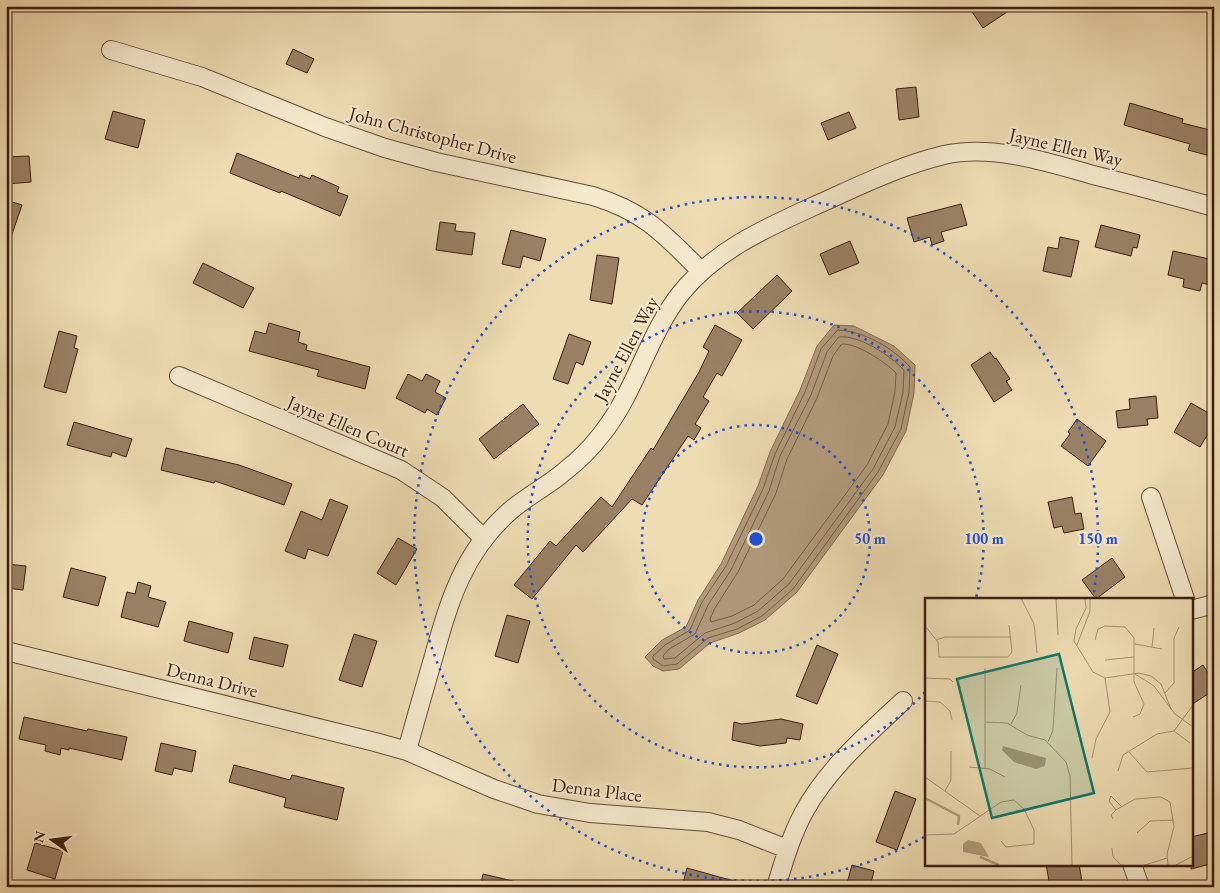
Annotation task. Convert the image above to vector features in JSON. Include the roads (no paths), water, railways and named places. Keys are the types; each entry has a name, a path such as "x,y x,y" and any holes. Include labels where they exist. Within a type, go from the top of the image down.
{"street":[{"name":"John Christopher Drive","path":"112,50 202,77 325,128 385,148 436,162 613,202 635,212 655,226 701,271"},
{"name":"Jayne Ellen Way","path":"407,752 450,601 464,570 484,539 510,511 566,471 601,435 629,393 651,342 664,318 682,292 701,271 728,249 755,233 904,166 947,154 991,152 1032,158 1214,207"},
{"name":"Jayne Ellen Court","path":"179,376 401,470 443,498 484,539"},
{"path":"1151,497 1185,598"},
{"path":"1192,610 1214,604"},
{"name":"Denna Drive","path":"6,651 375,742 407,752"},
{"path":"776,887 787,848 804,811 828,776 849,752 903,701"},
{"name":"Denna Place","path":"407,752 494,789 538,804 590,813 708,822 739,830 787,848"},
{"path":"1133,866 1140,887"}],"water":[{"path":"834,325 854,326 894,346 915,365 914,393 906,431 883,475 797,592 765,620 739,633 710,643 679,669 663,671 653,666 645,657 662,640 686,627 698,600 721,564 758,486 770,452 800,390 817,346"}]}
